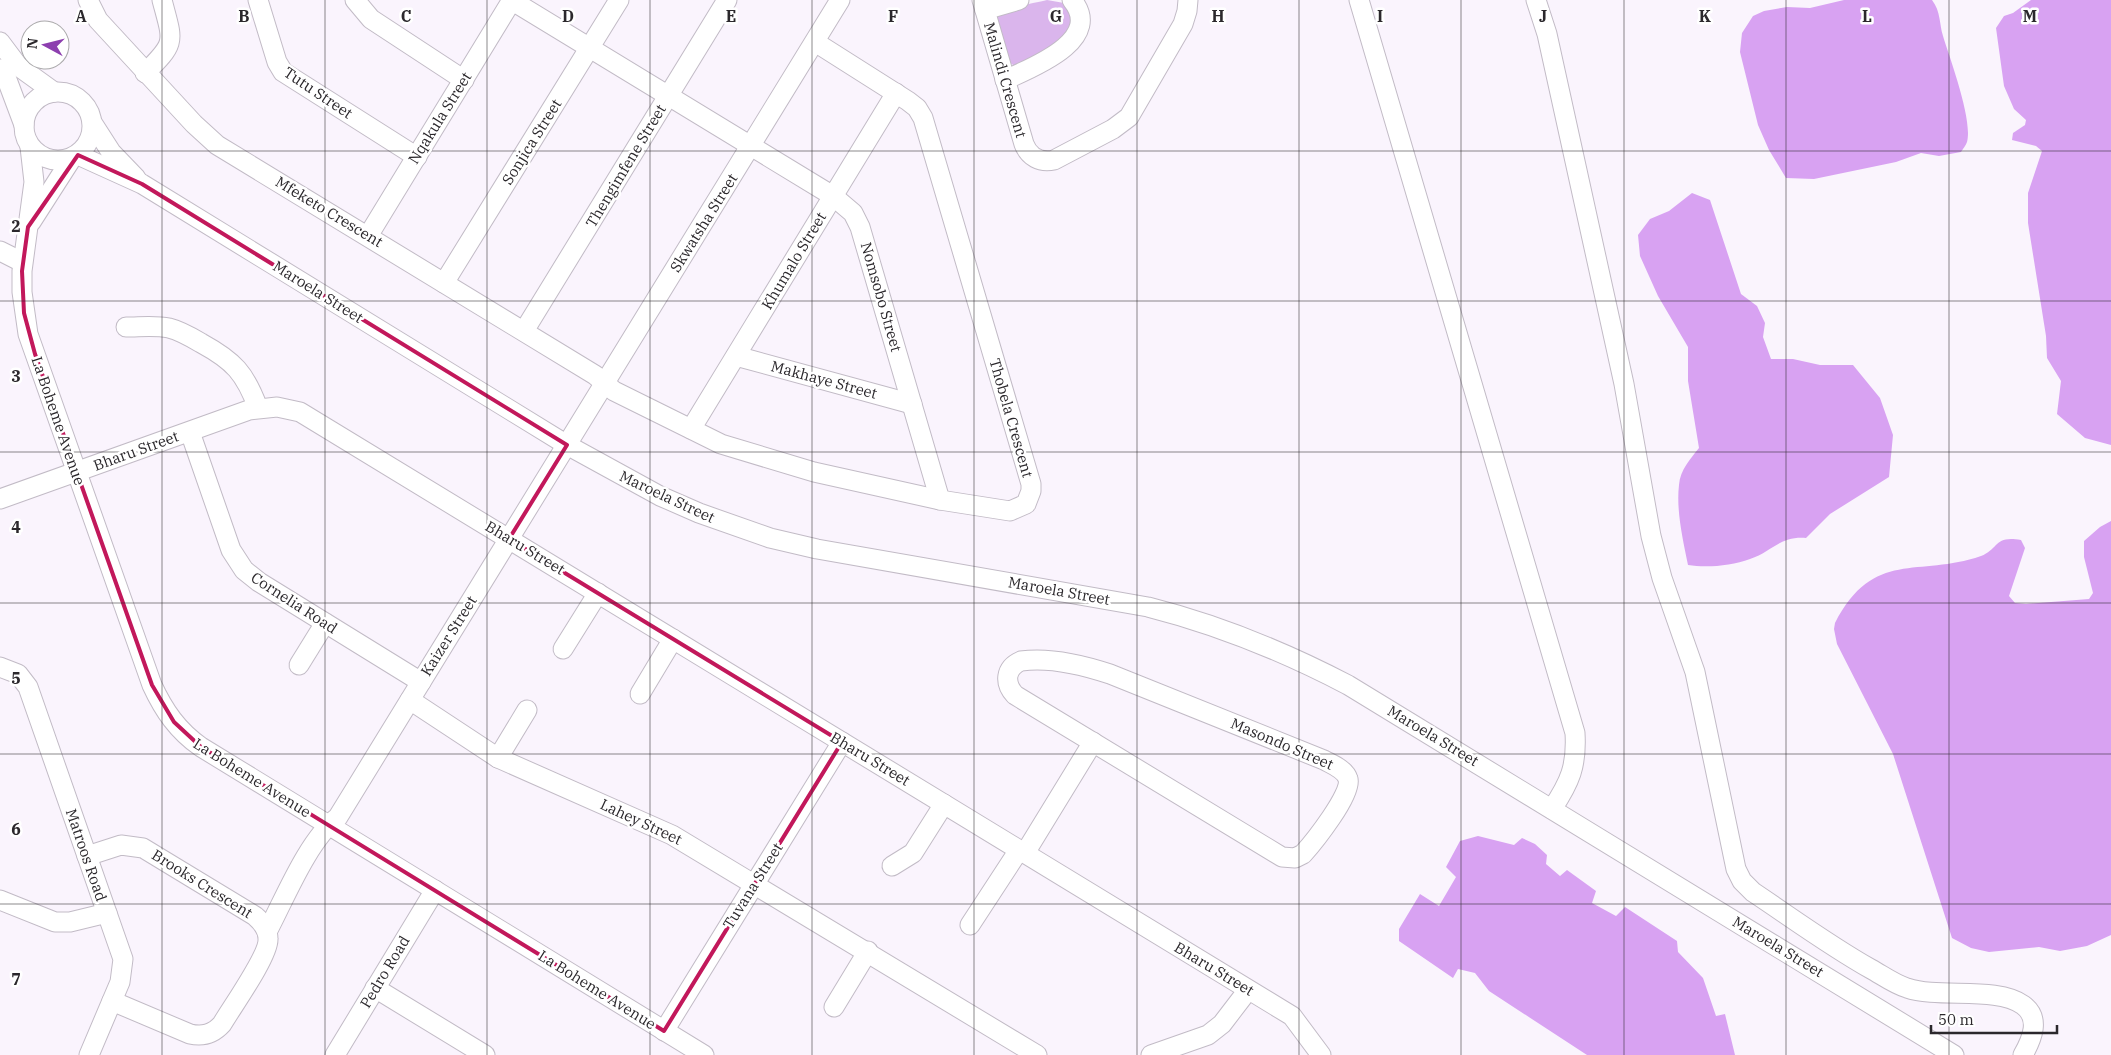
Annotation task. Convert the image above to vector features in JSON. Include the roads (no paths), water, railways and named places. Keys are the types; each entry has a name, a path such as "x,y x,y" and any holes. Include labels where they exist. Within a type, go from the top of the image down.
{"street":[{"name":"Mfeketo Crescent","path":"90,0 98,20 205,136 524,331 605,383"},
{"path":"145,73 169,48 171,40 162,0"},
{"name":"Tutu Street","path":"258,0 277,62 283,72 417,157"},
{"path":"355,0 370,19 464,80"},
{"name":"Nqakula Street","path":"368,236 511,0"},
{"name":"Nomsobo Street","path":"511,0 833,196 853,213 860,227 940,500"},
{"name":"Sonjica Street","path":"444,283 619,0"},
{"name":"Thengimfene Street","path":"524,331 727,0"},
{"name":"Skwatsha Street","path":"567,445 840,0"},
{"path":"983,5 1020,0"},
{"path":"1005,80 1047,61 1068,44 1079,22 1076,6 1072,0"},
{"name":"Malindi Crescent","path":"983,5 1026,149 1039,160 1054,160 1113,129 1129,117 1183,24 1188,11 1188,0"},
{"path":"1359,0 1575,733 1576,747 1573,770 1567,787 1552,809"},
{"path":"1536,0 1547,34 1624,384 1651,536 1662,578 1695,672 1736,868 1742,881 1753,892 1854,959 1895,983 1909,989 2009,998 2024,1005 2032,1015 2034,1024 2033,1035 2023,1055"},
{"path":"0,42 18,66 54,92"},
{"name":"Thobela Crescent","path":"605,383 614,391 720,444 771,460 940,500 1005,511 1016,510 1026,504 1030,498 1031,484 923,118 913,104 815,42"},
{"path":"0,69 6,77 24,124 25,136 30,147 40,156 53,161 75,157 86,147 91,136 92,124 84,104 70,94 54,92 43,95 30,106 24,124"},
{"name":"Khumalo Street","path":"692,429 896,93"},
{"name":"Maroela Street","path":"92,124 111,152 142,184"},
{"name":"La Boheme Avenue","path":"30,147 34,182 22,262 22,292 28,334 152,685 165,711 182,731 201,747 704,1055"},
{"name":"Maroela Street","path":"75,157 142,184 567,445 660,496 699,513 770,538 817,550 1148,607 1192,618 1249,638 1297,658 1348,685 1954,1055"},
{"name":"La Boheme Avenue","path":"28,227 75,157"},
{"path":"0,251 22,262"},
{"path":"126,328 168,328 183,333 221,354 236,366 246,379 258,408"},
{"name":"Makhaye Street","path":"736,356 912,404"},
{"name":"Bharu Street","path":"0,499 258,408 287,408 312,417 1292,1016 1321,1055"},
{"name":"Cornelia Road","path":"190,432 231,550 244,570 260,582 421,682"},
{"name":"Kaizer Street","path":"267,932 317,839 328,825 338,817 567,445"},
{"path":"564,649 598,593"},
{"path":"299,665 325,623"},
{"path":"640,694 673,639"},
{"name":"Masondo Street","path":"1021,661 1040,661 1088,667 1110,674 1324,760 1344,772 1348,779 1348,788 1343,799 1310,846 1303,854 1287,859 1093,742 1016,695 1007,680 1011,667 1021,661"},
{"name":"Matroos Road","path":"0,667 18,674 28,687 121,952 123,967 120,982 89,1055"},
{"name":"Lahey Street","path":"410,700 498,758 672,835 868,951 1037,1055"},
{"path":"498,758 527,710"},
{"name":"Tuvana Street","path":"664,1031 842,742"},
{"path":"970,925 1022,852 1093,742"},
{"path":"892,866 913,853 944,804"},
{"name":"Brooks Crescent","path":"87,856 122,845 143,848 255,916 260,920 267,932"},
{"name":"Pedro Road","path":"335,1055 435,890"},
{"path":"0,900 55,922 70,922 107,913"},
{"path":"112,1001 190,1034 202,1035 213,1032 222,1024 266,951 267,932"},
{"path":"834,1007 868,951"},
{"path":"375,988 463,1050 485,1055"},
{"path":"1152,1055 1208,1035 1222,1024 1248,990"}]}
